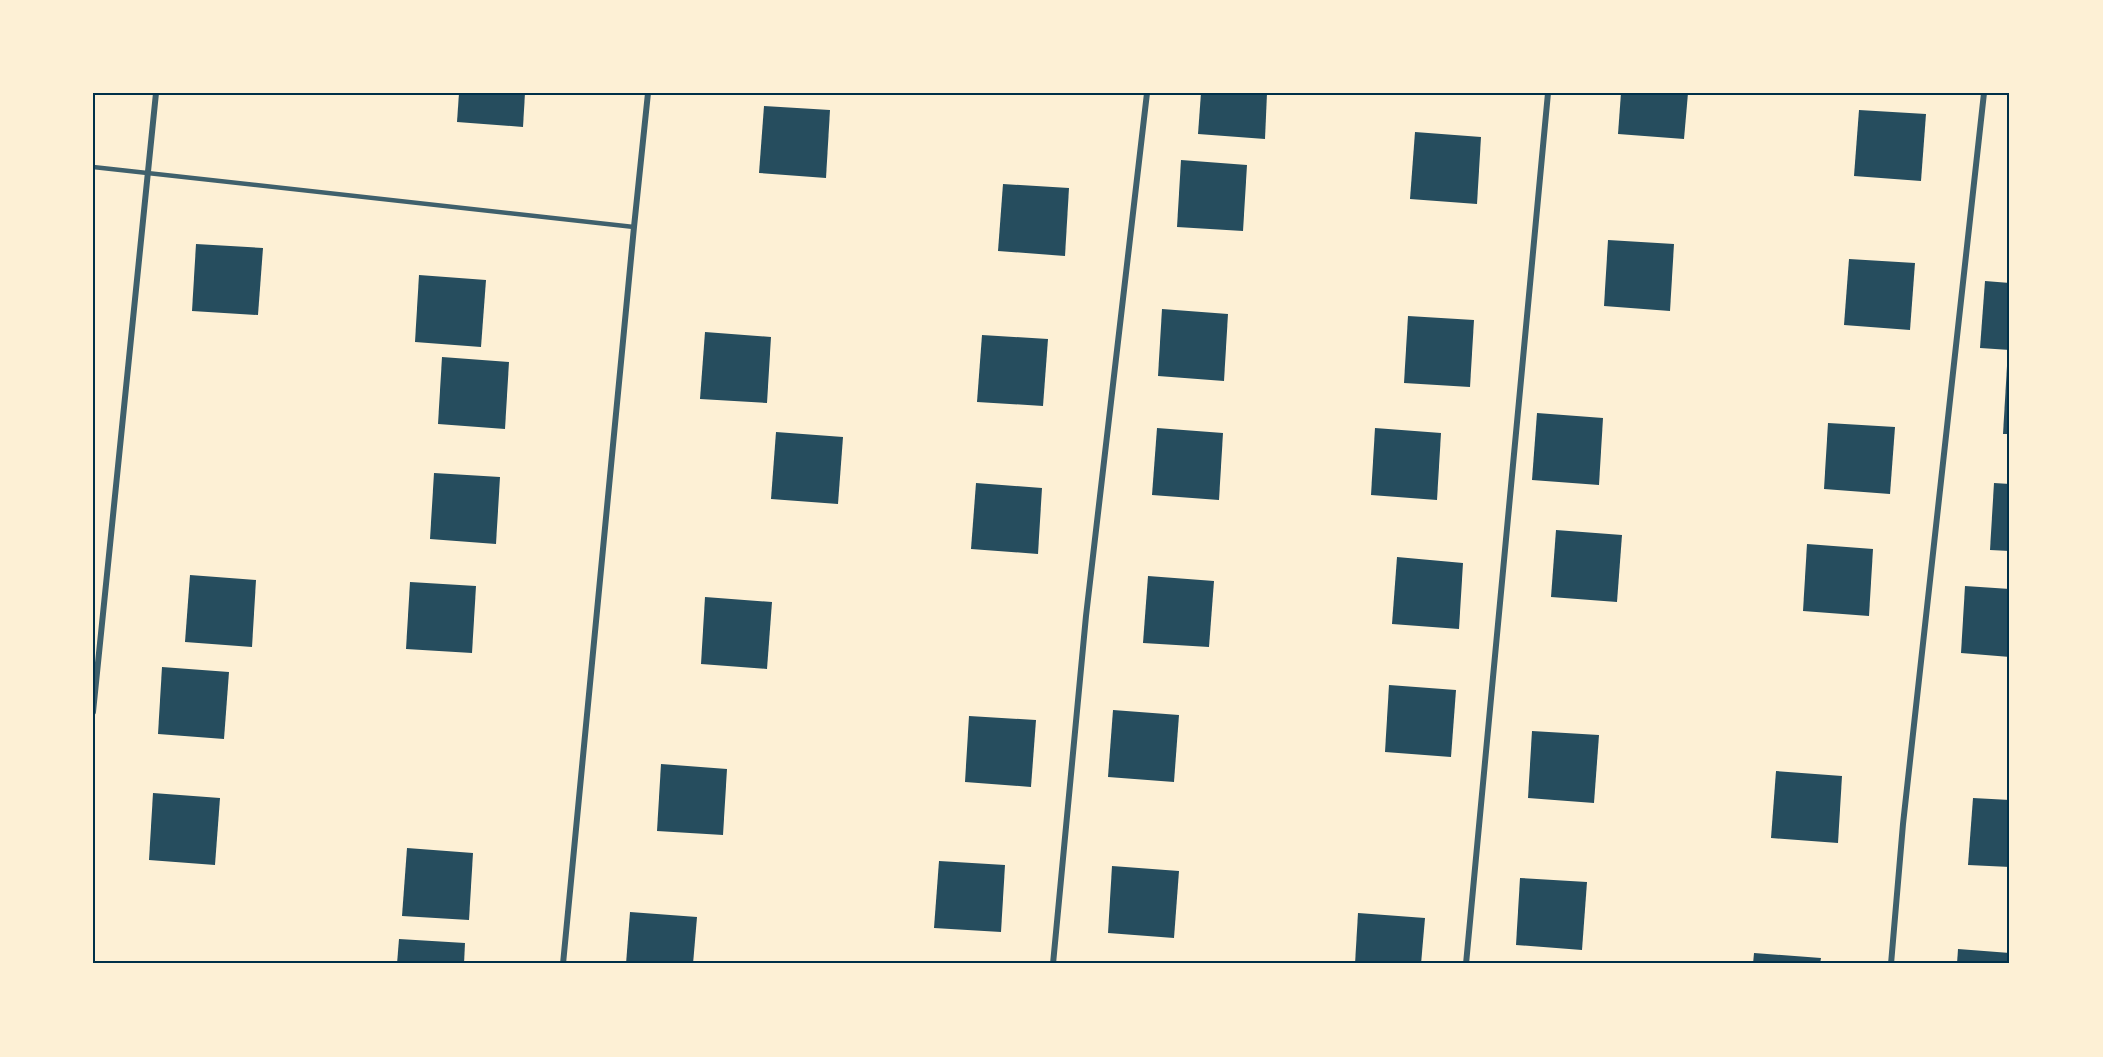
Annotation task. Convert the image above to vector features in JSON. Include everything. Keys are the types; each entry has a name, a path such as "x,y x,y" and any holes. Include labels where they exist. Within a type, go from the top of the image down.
{"street":[{"path":"93,712 156,93"},
{"path":"563,964 648,93"},
{"path":"1053,964 1086,616 1147,93"},
{"path":"1466,964 1548,93"},
{"path":"1891,964 1903,824 1984,93"}],"lane":[{"path":"93,167 634,227"}],"building":[{"path":"459,93 525,93 523,127 457,122"},
{"path":"1201,93 1267,93 1265,139 1198,134"},
{"path":"1621,93 1688,93 1684,139 1618,134"},
{"path":"764,106 830,110 826,178 759,173"},
{"path":"1859,110 1926,114 1921,181 1854,176"},
{"path":"1415,132 1481,137 1477,204 1410,199"},
{"path":"1181,160 1247,165 1243,231 1177,227"},
{"path":"1003,184 1069,188 1065,256 998,251"},
{"path":"1608,240 1674,244 1670,311 1604,306"},
{"path":"196,244 263,248 258,315 192,311"},
{"path":"1849,259 1915,263 1910,330 1844,325"},
{"path":"419,275 486,280 481,347 415,342"},
{"path":"1985,281 2010,283 2010,350 1980,348"},
{"path":"1162,309 1228,314 1224,381 1158,376"},
{"path":"1408,316 1474,320 1470,387 1404,383"},
{"path":"705,332 771,337 767,403 700,399"},
{"path":"982,335 1048,339 1043,406 977,402"},
{"path":"442,357 509,362 505,429 438,424"},
{"path":"2007,366 2010,367 2010,434 2003,434"},
{"path":"1537,413 1603,418 1599,485 1532,480"},
{"path":"1828,423 1895,427 1890,494 1824,489"},
{"path":"1157,428 1223,433 1219,500 1152,495"},
{"path":"1375,428 1441,433 1437,500 1371,495"},
{"path":"776,432 843,437 838,504 771,499"},
{"path":"434,473 500,477 496,544 430,539"},
{"path":"976,483 1042,488 1038,554 971,549"},
{"path":"1994,483 2010,484 2010,551 1990,550"},
{"path":"1556,530 1622,535 1617,602 1551,597"},
{"path":"1807,544 1873,549 1869,616 1803,611"},
{"path":"1397,557 1463,563 1459,629 1392,624"},
{"path":"190,575 256,580 252,647 185,642"},
{"path":"1148,576 1214,581 1209,647 1143,643"},
{"path":"410,582 476,586 472,653 406,649"},
{"path":"1965,586 2010,589 2010,657 1961,653"},
{"path":"705,597 772,602 767,669 701,664"},
{"path":"162,667 229,672 224,739 158,734"},
{"path":"1389,685 1456,690 1451,757 1385,752"},
{"path":"1113,710 1179,715 1174,782 1108,777"},
{"path":"969,716 1036,720 1031,787 965,782"},
{"path":"1532,731 1599,735 1594,803 1528,798"},
{"path":"661,764 727,769 723,835 657,831"},
{"path":"1776,771 1842,776 1838,843 1771,838"},
{"path":"153,793 220,798 215,865 149,860"},
{"path":"1973,798 2010,800 2010,867 1968,865"},
{"path":"407,848 473,853 469,920 402,916"},
{"path":"939,861 1005,865 1001,932 934,928"},
{"path":"1112,866 1179,871 1174,938 1108,933"},
{"path":"1520,878 1587,882 1582,950 1516,945"},
{"path":"630,912 697,917 693,964 626,964"},
{"path":"1358,913 1425,918 1421,964 1355,964"},
{"path":"399,939 465,943 464,964 397,964"},
{"path":"1958,949 2010,953 2010,964 1957,964"},
{"path":"1754,953 1821,958 1820,964 1753,964"}]}
